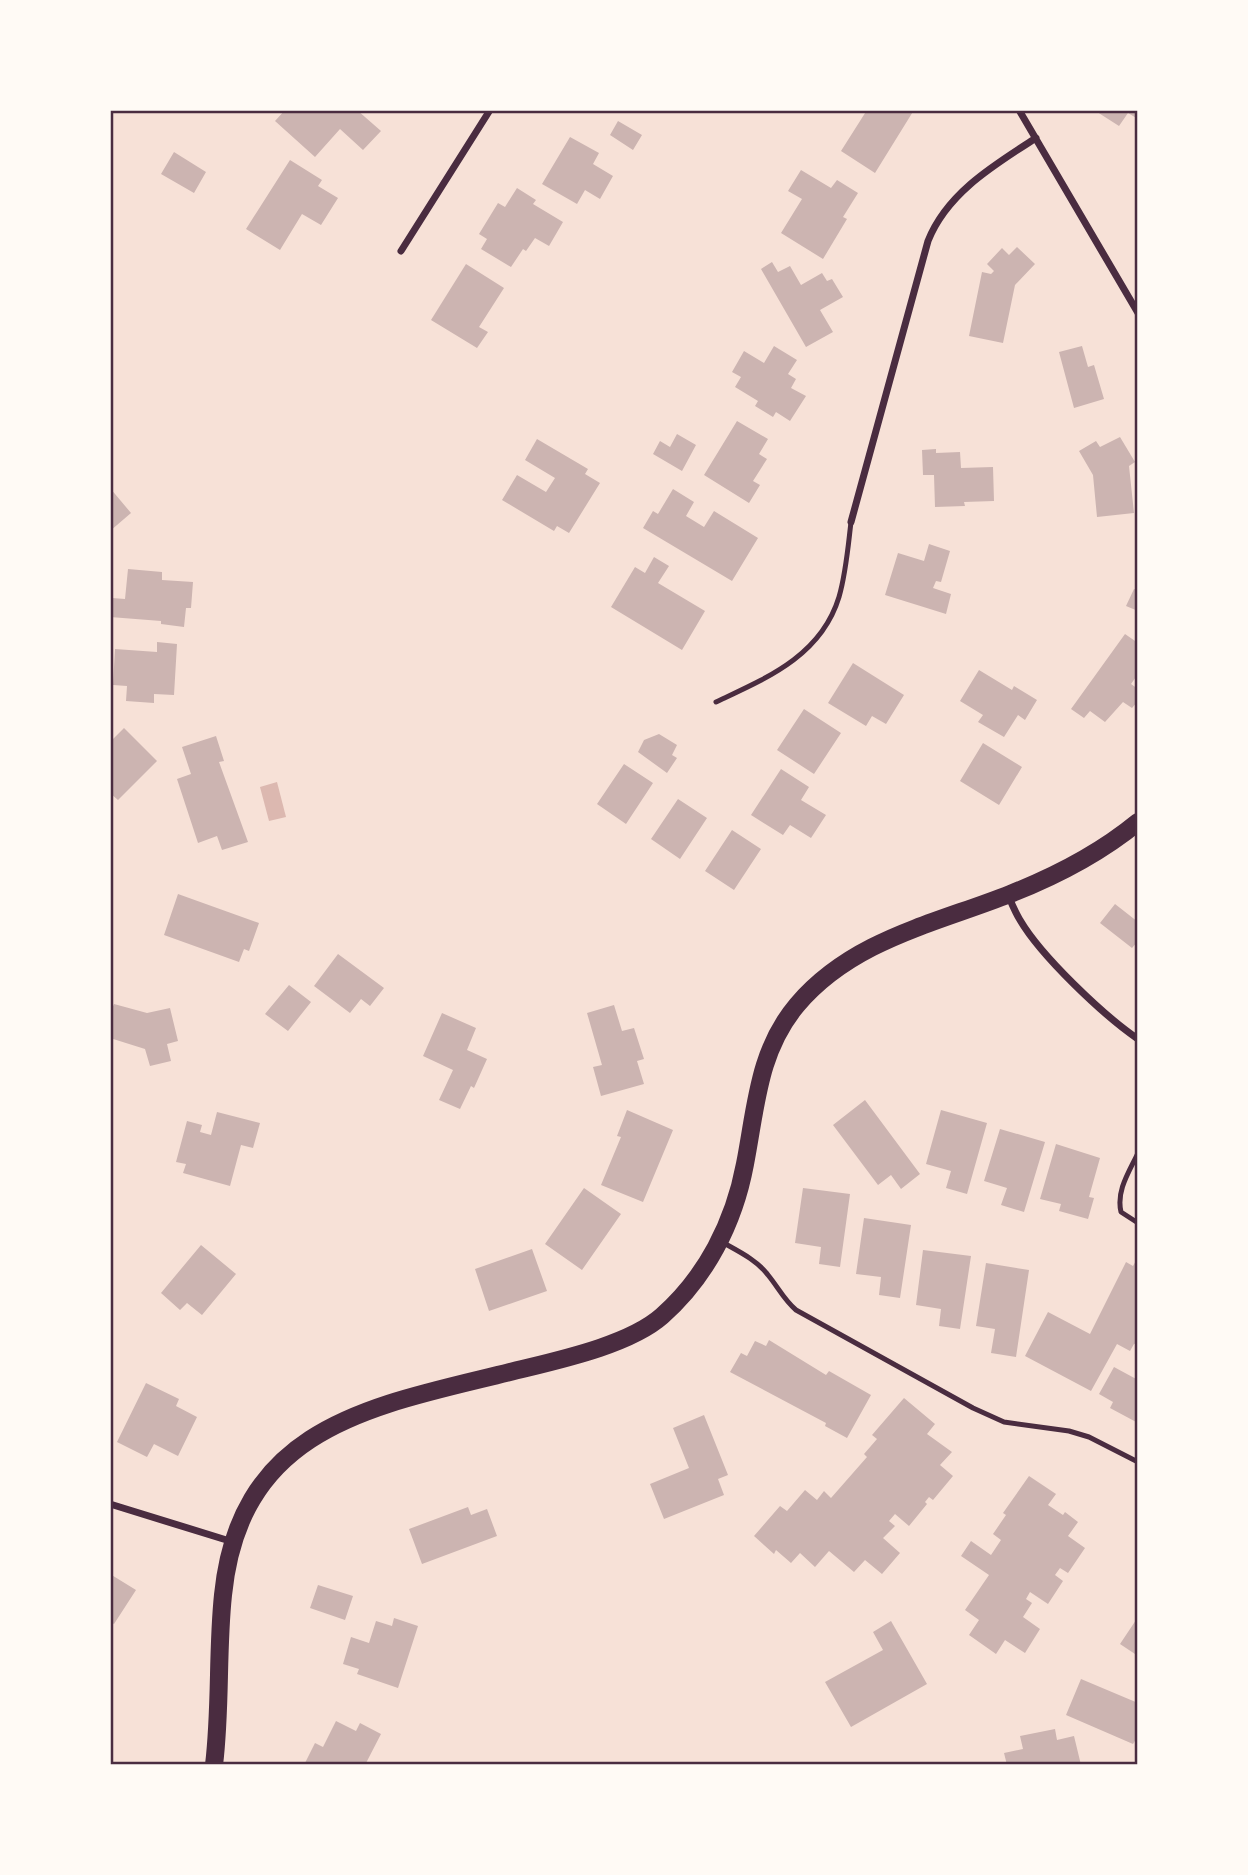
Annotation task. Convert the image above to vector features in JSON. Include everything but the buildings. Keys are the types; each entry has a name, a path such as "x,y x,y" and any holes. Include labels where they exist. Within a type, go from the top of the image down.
{"main road":[{"path":"214,1765 219,1719 223,1596 233,1542 256,1493 286,1456 306,1440 355,1415 394,1401 568,1357 632,1335 657,1321 691,1289 720,1240 745,1169 765,1061 777,1035 797,1005 828,975 866,949 913,928 1008,895 1072,867 1138,822"}],"street":[{"path":"401,251 490,110"},
{"path":"1018,110 1138,313"},
{"path":"851,522 934,225 962,193 1000,160 1036,138"},
{"path":"1008,895 1020,921 1058,967 1112,1020 1138,1040"},
{"path":"110,1504 233,1542"}],"lane":[{"path":"716,702 776,671 816,642 839,598 851,522"},
{"path":"1138,1153 1120,1192 1119,1203 1121,1212 1138,1223"},
{"path":"720,1240 755,1261 796,1310 973,1408 1004,1422 1069,1431 1089,1437 1138,1462"}],"shaded area":[{"path":"277,782 286,817 269,821 260,787"}]}
